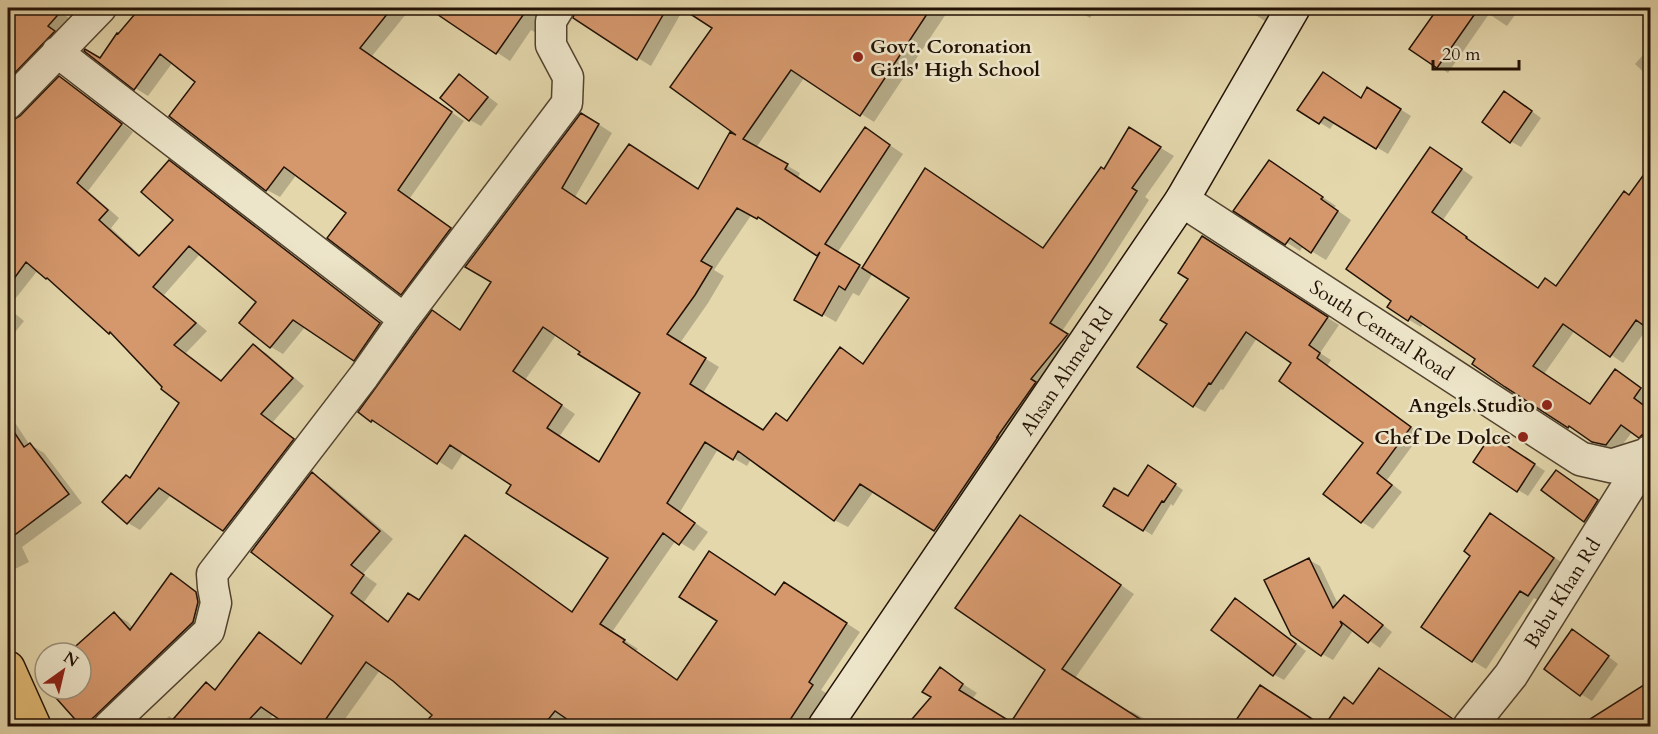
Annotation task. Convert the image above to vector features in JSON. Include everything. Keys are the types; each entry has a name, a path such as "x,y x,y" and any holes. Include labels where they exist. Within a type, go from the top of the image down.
{"highway":[{"path":"8,668 34,726"},
{"path":"8,714 13,726"}],"street":[{"path":"8,104 101,8"},
{"path":"109,726 208,631 216,603 212,574 567,103 568,77 551,45 551,21 559,8"},
{"name":"Ahsan Ahmed Rd","path":"825,726 1182,200 1293,8"},
{"path":"57,52 404,319"},
{"name":"South Central Road","path":"1182,200 1581,459 1612,466 1649,455"},
{"name":"Babu Khan Rd","path":"1470,726 1511,675 1649,455"}],"building":[{"path":"8,8 64,8 48,26 55,31 8,80"},
{"path":"140,8 392,8 360,48 452,112 398,190 451,228 401,295 327,238 346,213 284,167 266,191 169,116 195,82 160,54 134,90 84,51 85,49 100,58 117,33"},
{"path":"428,8 528,8 496,54"},
{"path":"576,8 667,8 637,60 573,18"},
{"path":"681,8 931,8 860,116 791,70 743,139 788,164 785,169 820,192 865,127 890,145 825,244 860,265 845,290 839,286 822,316 794,300 820,252 817,256 758,217 757,219 737,208 701,261 712,267 667,334 706,358 690,384 763,430 776,413 787,421 840,347 863,364 909,298 862,268 925,168 1043,248 1101,167 1104,169 1129,127 1161,147 1132,188 1137,191 1050,323 1068,334 1031,379 1036,382 934,531 860,484 834,521 738,451 733,460 705,442 667,503 695,523 679,545 663,533 600,624 677,680 717,621 679,597 709,551 775,595 784,582 847,623 809,682 813,685 786,726 577,726 555,711 543,726 422,726 432,715 393,681 366,662 321,726 289,726 261,707 243,726 167,726 206,682 215,690 259,632 301,664 333,616 251,552 312,472 380,531 351,565 364,575 351,593 388,622 408,593 419,600 465,535 572,612 608,558 506,493 511,485 450,445 437,464 358,412 432,310 460,330 491,282 465,267 581,113 599,124 562,188 586,204 629,144 698,189 730,132 736,135 670,87 712,28","holes":["543,327 580,352 578,354 640,393 599,462 547,428 562,405 513,371"]},
{"path":"1438,8 1479,8 1437,68 1409,49"},
{"path":"1323,72 1361,98 1367,87 1401,109 1376,149 1324,117 1319,124 1297,110"},
{"path":"459,74 488,97 469,121 440,98"},
{"path":"59,76 122,124 77,183 108,210 99,220 139,256 173,220 141,192 169,160 380,323 354,361 293,320 270,348 239,323 256,302 189,246 153,287 196,323 174,345 221,381 253,344 293,378 261,414 294,439 223,531 159,488 127,524 102,502 126,475 130,478 179,403 161,389 162,387 110,332 109,334 26,262 8,287 8,121 20,116"},
{"path":"1504,91 1532,111 1510,143 1482,122"},
{"path":"1430,147 1462,169 1432,212 1538,288 1545,278 1556,286 1624,191 1629,195 1650,166 1650,330 1636,320 1610,357 1563,324 1533,366 1590,404 1615,369 1641,388 1634,398 1650,410 1650,433 1639,438 1621,425 1606,445 1592,442 1505,387 1472,364 1475,359 1411,316 1408,321 1387,307 1391,301 1346,269"},
{"path":"1269,160 1323,197 1321,199 1338,211 1311,253 1290,238 1285,245 1233,211"},
{"path":"1202,236 1328,317 1309,345 1320,353 1317,358 1411,427 1377,473 1392,485 1361,523 1323,494 1363,443 1279,381 1291,363 1246,332 1193,407 1137,367 1167,324 1160,320 1188,279 1178,273"},
{"path":"8,423 24,447 30,443 69,494 8,540"},
{"path":"1491,435 1535,464 1517,492 1473,462"},
{"path":"1148,465 1176,484 1143,531 1103,506 1114,488 1128,496"},
{"path":"1556,470 1598,500 1584,522 1541,490"},
{"path":"1490,513 1554,558 1528,596 1520,591 1472,662 1421,627 1470,556 1464,551"},
{"path":"1020,515 1121,585 1062,669 1151,726 906,726 931,697 922,692 940,667 963,684 959,690 1011,722 1045,670 955,608"},
{"path":"1309,558 1333,608 1344,595 1383,625 1368,643 1340,621 1342,625 1321,656 1291,635 1264,580"},
{"path":"171,573 196,592 198,602 193,622 95,716 81,726 59,701 93,701 93,641 81,641 114,612 130,630"},
{"path":"1235,598 1296,644 1273,676 1211,630"},
{"path":"1572,629 1609,656 1580,696 1544,669"},
{"path":"1379,668 1453,719 1452,726 1324,726 1344,697 1353,704"},
{"path":"1650,681 1650,726 1579,726"},
{"path":"1260,685 1323,726 1232,726"}],"place":[{"name":"Govt. Coronation Girls' High School","path":"858,57"},
{"name":"Angels Studio","path":"1547,405"},
{"name":"Chef De Dolce","path":"1523,437"}]}
